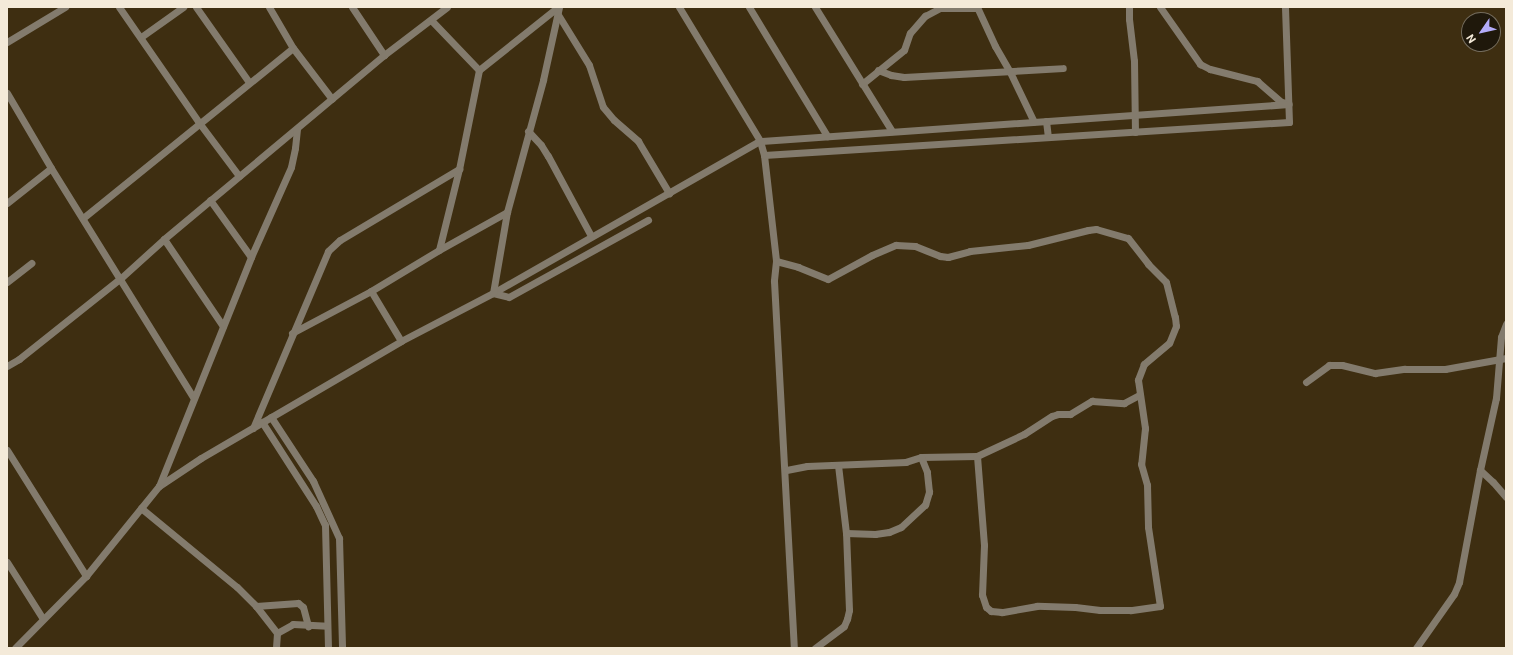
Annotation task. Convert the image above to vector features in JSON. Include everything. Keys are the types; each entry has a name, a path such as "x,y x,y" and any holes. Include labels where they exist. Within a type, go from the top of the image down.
{"street":[{"path":"7,42 65,7"},
{"path":"119,7 200,124 240,176"},
{"path":"141,37 183,7"},
{"path":"196,7 249,82"},
{"path":"269,7 293,48 332,99"},
{"path":"352,7 384,55"},
{"path":"7,366 19,359 121,278 164,239 384,55 432,20 447,7"},
{"path":"679,7 760,140 764,155 776,261 774,281 786,470 794,647 803,648"},
{"path":"749,7 827,136"},
{"path":"815,7 892,131"},
{"path":"1129,7 1134,61 1135,132"},
{"path":"1160,7 1200,64 1210,69 1257,82 1281,102 1289,104"},
{"path":"862,84 904,50 910,33 924,16 940,8 977,8 1034,122"},
{"path":"558,9 589,65 603,107 638,141 670,193"},
{"path":"439,250 459,169 479,70 558,9"},
{"path":"493,293 507,212 543,80 558,9"},
{"path":"764,155 1289,122 1283,9"},
{"path":"432,20 479,70"},
{"path":"83,218 200,124 249,82 293,48"},
{"path":"878,70 891,75 904,77 1063,68"},
{"path":"7,93 51,168 121,278 193,397"},
{"path":"159,486 262,422 401,342 493,293 591,236 670,193 760,140 1289,104"},
{"path":"1046,121 1048,137"},
{"path":"15,648 86,576 159,486 193,397 251,257 291,166 297,128"},
{"path":"528,131 544,150 591,236"},
{"path":"8,199 51,168"},
{"path":"253,428 328,251 334,244 459,169"},
{"path":"210,200 251,257"},
{"path":"292,333 371,291 439,250 507,212"},
{"path":"493,293 509,297 648,220"},
{"path":"776,261 798,267 828,280 872,256 896,245 915,246 940,256 948,257 970,251 1028,245 1096,229 1128,238 1148,264 1166,282 1176,326 1169,343 1150,358 1140,373 1138,380 1144,428 1141,464 1147,485 1148,527 1160,606 1130,610 1100,610 1075,607 1036,606 1002,612 991,611 986,607 982,596 984,545 978,456"},
{"path":"164,239 223,326"},
{"path":"7,282 31,263"},
{"path":"371,291 401,342"},
{"path":"1416,648 1457,587 1496,398 1499,380 1498,360 1501,335 1506,324"},
{"path":"1306,382 1329,365 1342,365 1375,373 1405,369 1445,369 1506,358"},
{"path":"786,470 808,466 906,462 921,457 978,456 1024,434 1052,416 1073,413 1094,401 1124,403 1139,395"},
{"path":"271,417 313,481 339,538 342,648"},
{"path":"262,422 316,506 325,525 327,540 328,648"},
{"path":"7,450 86,576"},
{"path":"846,533 889,532 901,527 912,519 925,505 928,492 927,472 921,457"},
{"path":"815,648 844,626 849,610 846,533 838,465"},
{"path":"1480,470 1506,497"},
{"path":"141,508 237,587 256,606 277,633 276,648"},
{"path":"7,562 43,619"},
{"path":"256,606 298,603 303,607 308,626"},
{"path":"277,633 292,624 327,626"}]}
